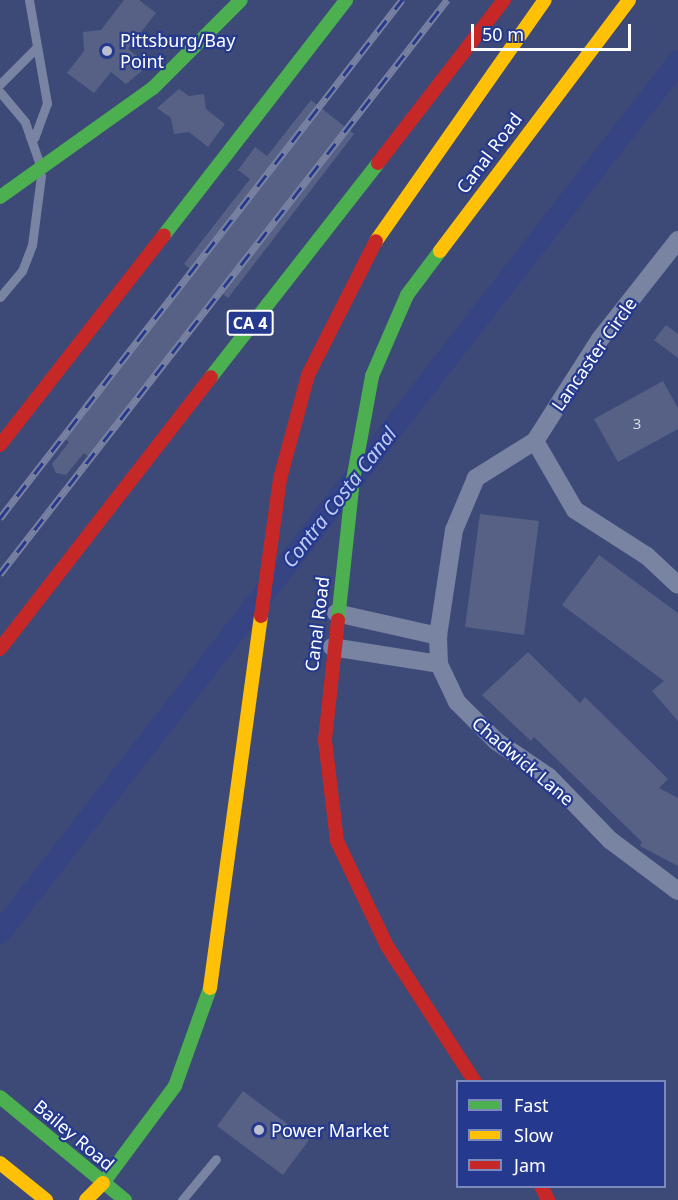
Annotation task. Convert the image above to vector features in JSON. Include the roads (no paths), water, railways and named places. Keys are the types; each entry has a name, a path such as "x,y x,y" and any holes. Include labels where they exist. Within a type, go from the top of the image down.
{"main road":[{"path":"0,197 153,88 241,0"},
{"path":"0,445 346,0"},
{"name":"CA 4","path":"0,649 504,0"},
{"path":"87,1200 154,1119 193,1048 219,942 289,436 308,375 361,263 545,0"},
{"name":"Canal Road","path":"474,1080 387,946 337,841 325,740 332,647 349,509 361,427 372,376 407,295 629,0"},
{"name":"Bailey Road","path":"0,1097 125,1200"},
{"path":"0,1163 46,1200"}],"street":[{"name":"Lancaster Circle","path":"535,441 600,339 678,240"},
{"path":"535,441 575,510 647,556 678,585"},
{"name":"Chadwick Lane","path":"535,441 476,478 453,530 438,636 439,664 457,702 496,741 549,777 610,840 678,891"},
{"path":"336,613 438,636"},
{"path":"332,647 439,664"}],"lane":[{"path":"0,297 22,271 40,215 34,138 46,103 29,0"},
{"path":"0,84 37,47"},
{"path":"0,92 34,138"},
{"path":"182,1200 216,1159"}],"waterway":[{"name":"Contra Costa Canal","path":"0,933 678,62"}],"railway":[{"path":"0,518 402,0"},
{"path":"0,574 447,0"}],"place":[{"name":"Pittsburg/Bay Point","path":"107,51"},
{"name":"Power Market","path":"259,1130"}]}
